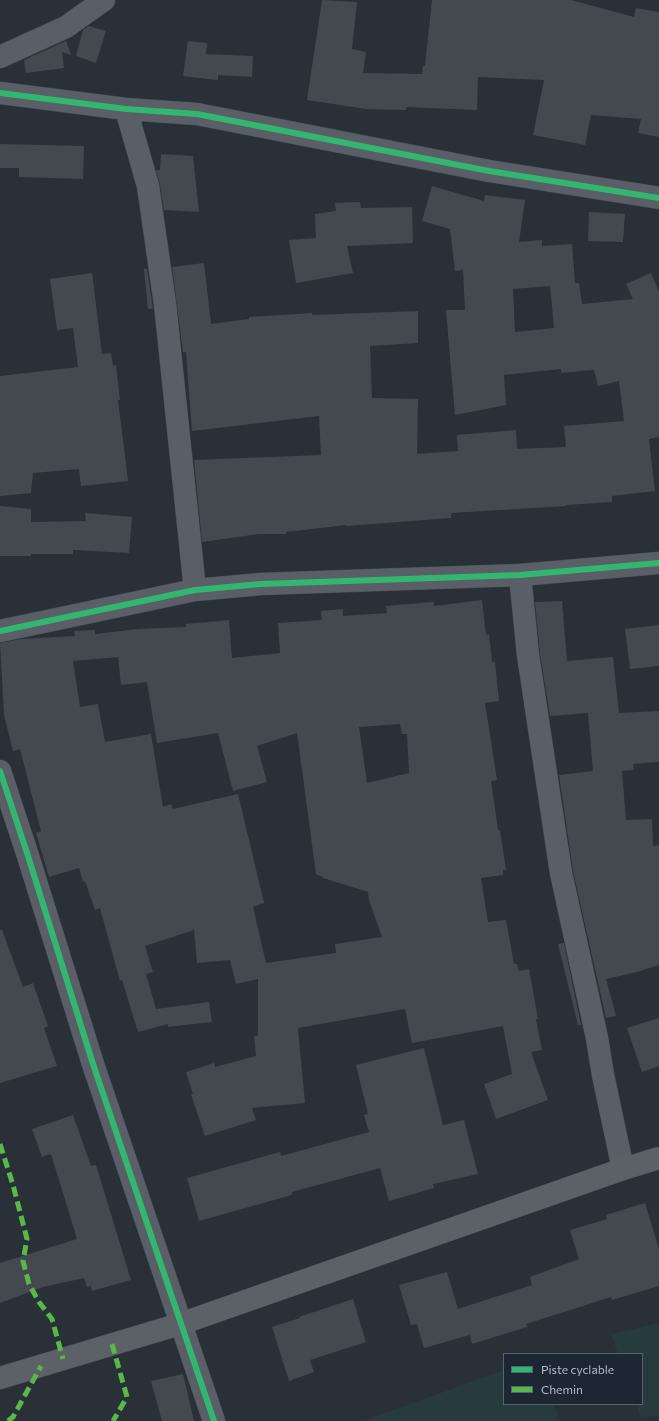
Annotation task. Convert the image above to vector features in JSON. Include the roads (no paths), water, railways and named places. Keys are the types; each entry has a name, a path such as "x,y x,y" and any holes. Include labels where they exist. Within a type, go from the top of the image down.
{"main road":[{"path":"0,1378 180,1324 623,1169 659,1158"}],"street":[{"path":"0,57 66,27 104,0"},
{"path":"0,93 126,109 197,114 489,171 659,198"},
{"path":"126,109 148,186 165,304 195,590"},
{"path":"0,631 195,590 261,584 520,575 659,563"},
{"path":"520,575 528,655 561,873 597,1038 623,1169"},
{"path":"0,771 90,1056 214,1421"}]}
